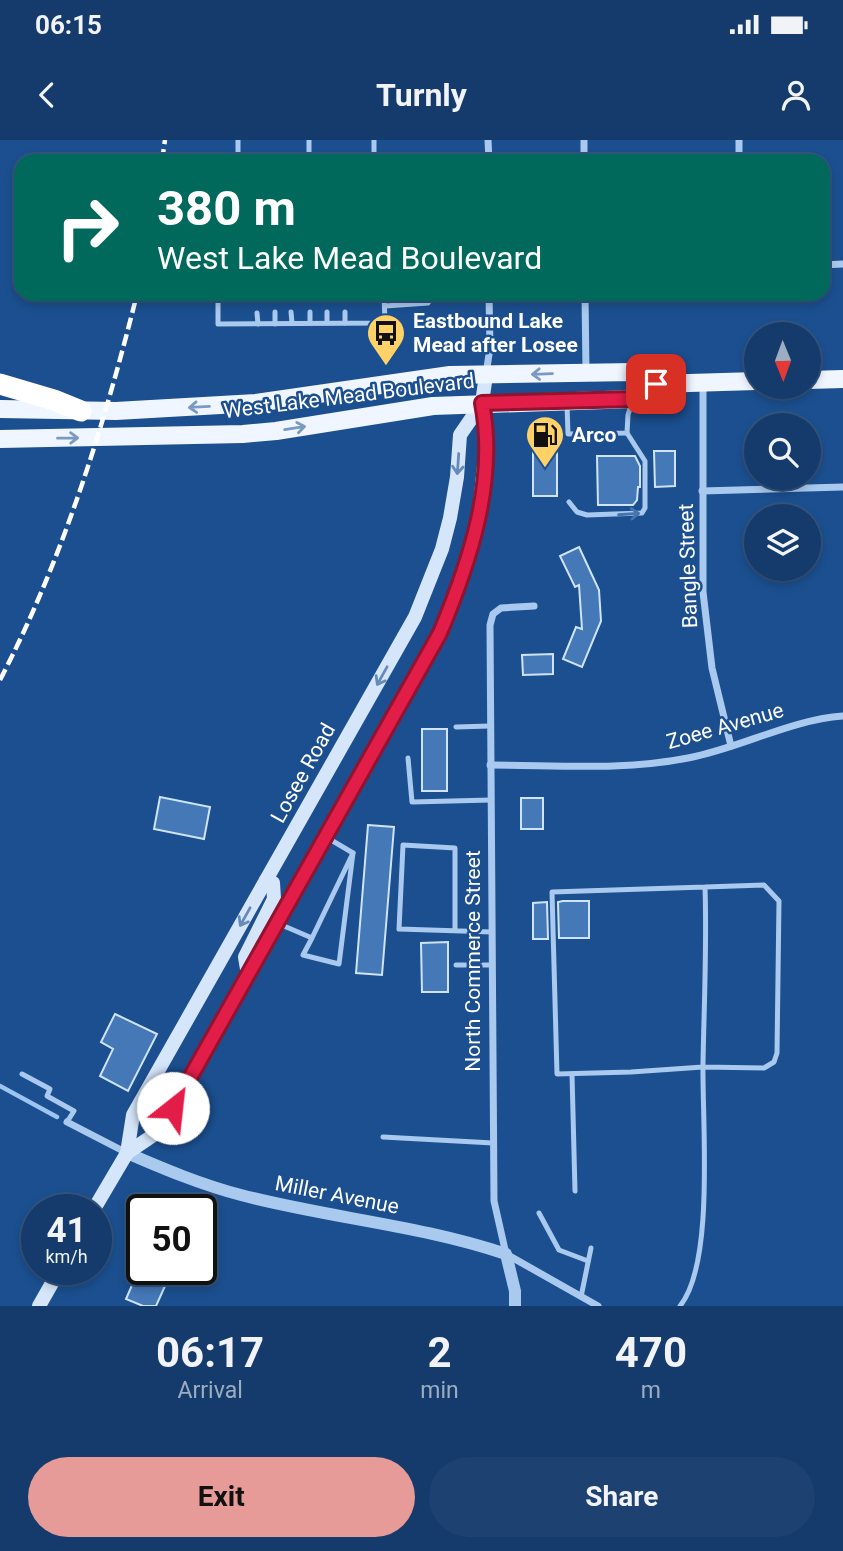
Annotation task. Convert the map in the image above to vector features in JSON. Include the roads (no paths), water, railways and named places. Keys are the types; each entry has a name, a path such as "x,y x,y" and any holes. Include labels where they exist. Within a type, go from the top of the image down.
{"highway":[{"path":"0,384 54,400 80,411"}],"main road":[{"name":"West Lake Mead Boulevard","path":"0,409 116,411 256,403 450,374 634,372 656,384 744,382"},
{"name":"Losee Road","path":"127,1153 161,1130 440,633 454,600 478,524 487,429 482,403 486,375"},
{"path":"821,380 843,379"},
{"path":"633,399 656,384"},
{"name":"West Lake Mead Boulevard","path":"0,439 276,431 433,406 633,399"},
{"name":"Losee Road","path":"103,1194 127,1153 134,1115 415,617 442,549 450,518 460,435 482,403"},
{"path":"248,975 245,957 274,899 273,883 267,880"},
{"path":"39,1306 51,1285"}],"street":[{"name":"Losee Road","path":"486,375 490,348 489,301"},
{"path":"585,301 586,372"},
{"name":"Bangle Street","path":"704,383 704,604 712,668 731,746"},
{"path":"702,491 843,487"},
{"name":"North Commerce Street","path":"515,1306 515,1291 494,1201 490,625 493,614 501,608 534,606"},
{"name":"Zoee Avenue","path":"490,765 649,764 690,758 819,718 843,716"},
{"name":"Miller Avenue","path":"67,1122 127,1153 197,1182 243,1195 466,1241 506,1254 598,1306"}],"lane":[{"path":"218,301 218,324 385,323 384,301"},
{"path":"384,306 429,301"},
{"path":"275,312 275,324"},
{"path":"291,312 292,323"},
{"path":"310,312 310,323"},
{"path":"327,312 327,323"},
{"path":"345,312 345,323"},
{"path":"257,313 257,324"},
{"path":"363,313 363,323"},
{"path":"569,502 577,512 587,515 642,513 645,508 645,461 627,433 628,415 633,399"},
{"path":"567,400 568,434 627,433"},
{"path":"456,727 490,726"},
{"path":"408,758 412,802 491,800"},
{"path":"326,837 353,853"},
{"path":"455,931 455,848 403,845 400,929 455,931 492,932"},
{"path":"353,853 339,964 303,955 312,938 353,853"},
{"path":"764,885 779,901 777,1053 774,1062 764,1068 703,1067 556,1074 552,892 764,885"},
{"path":"680,1306 696,1276 704,1217 705,887"},
{"path":"277,923 312,938"},
{"path":"456,965 492,965"},
{"path":"572,1073 575,1191"},
{"path":"22,1074 50,1089 47,1096 74,1111 67,1122"},
{"path":"383,1137 493,1143"},
{"path":"539,1213 559,1250 588,1261"},
{"path":"582,1297 591,1248"}],"waterway":[{"path":"0,1086 57,1117"}],"railway":[{"path":"163,154 165,140"},
{"path":"0,680 43,587 80,491 111,393 135,301"}],"place":[{"name":"Eastbound Lake Mead after Losee","path":"386,367"},
{"name":"Arco","path":"545,469"}]}
